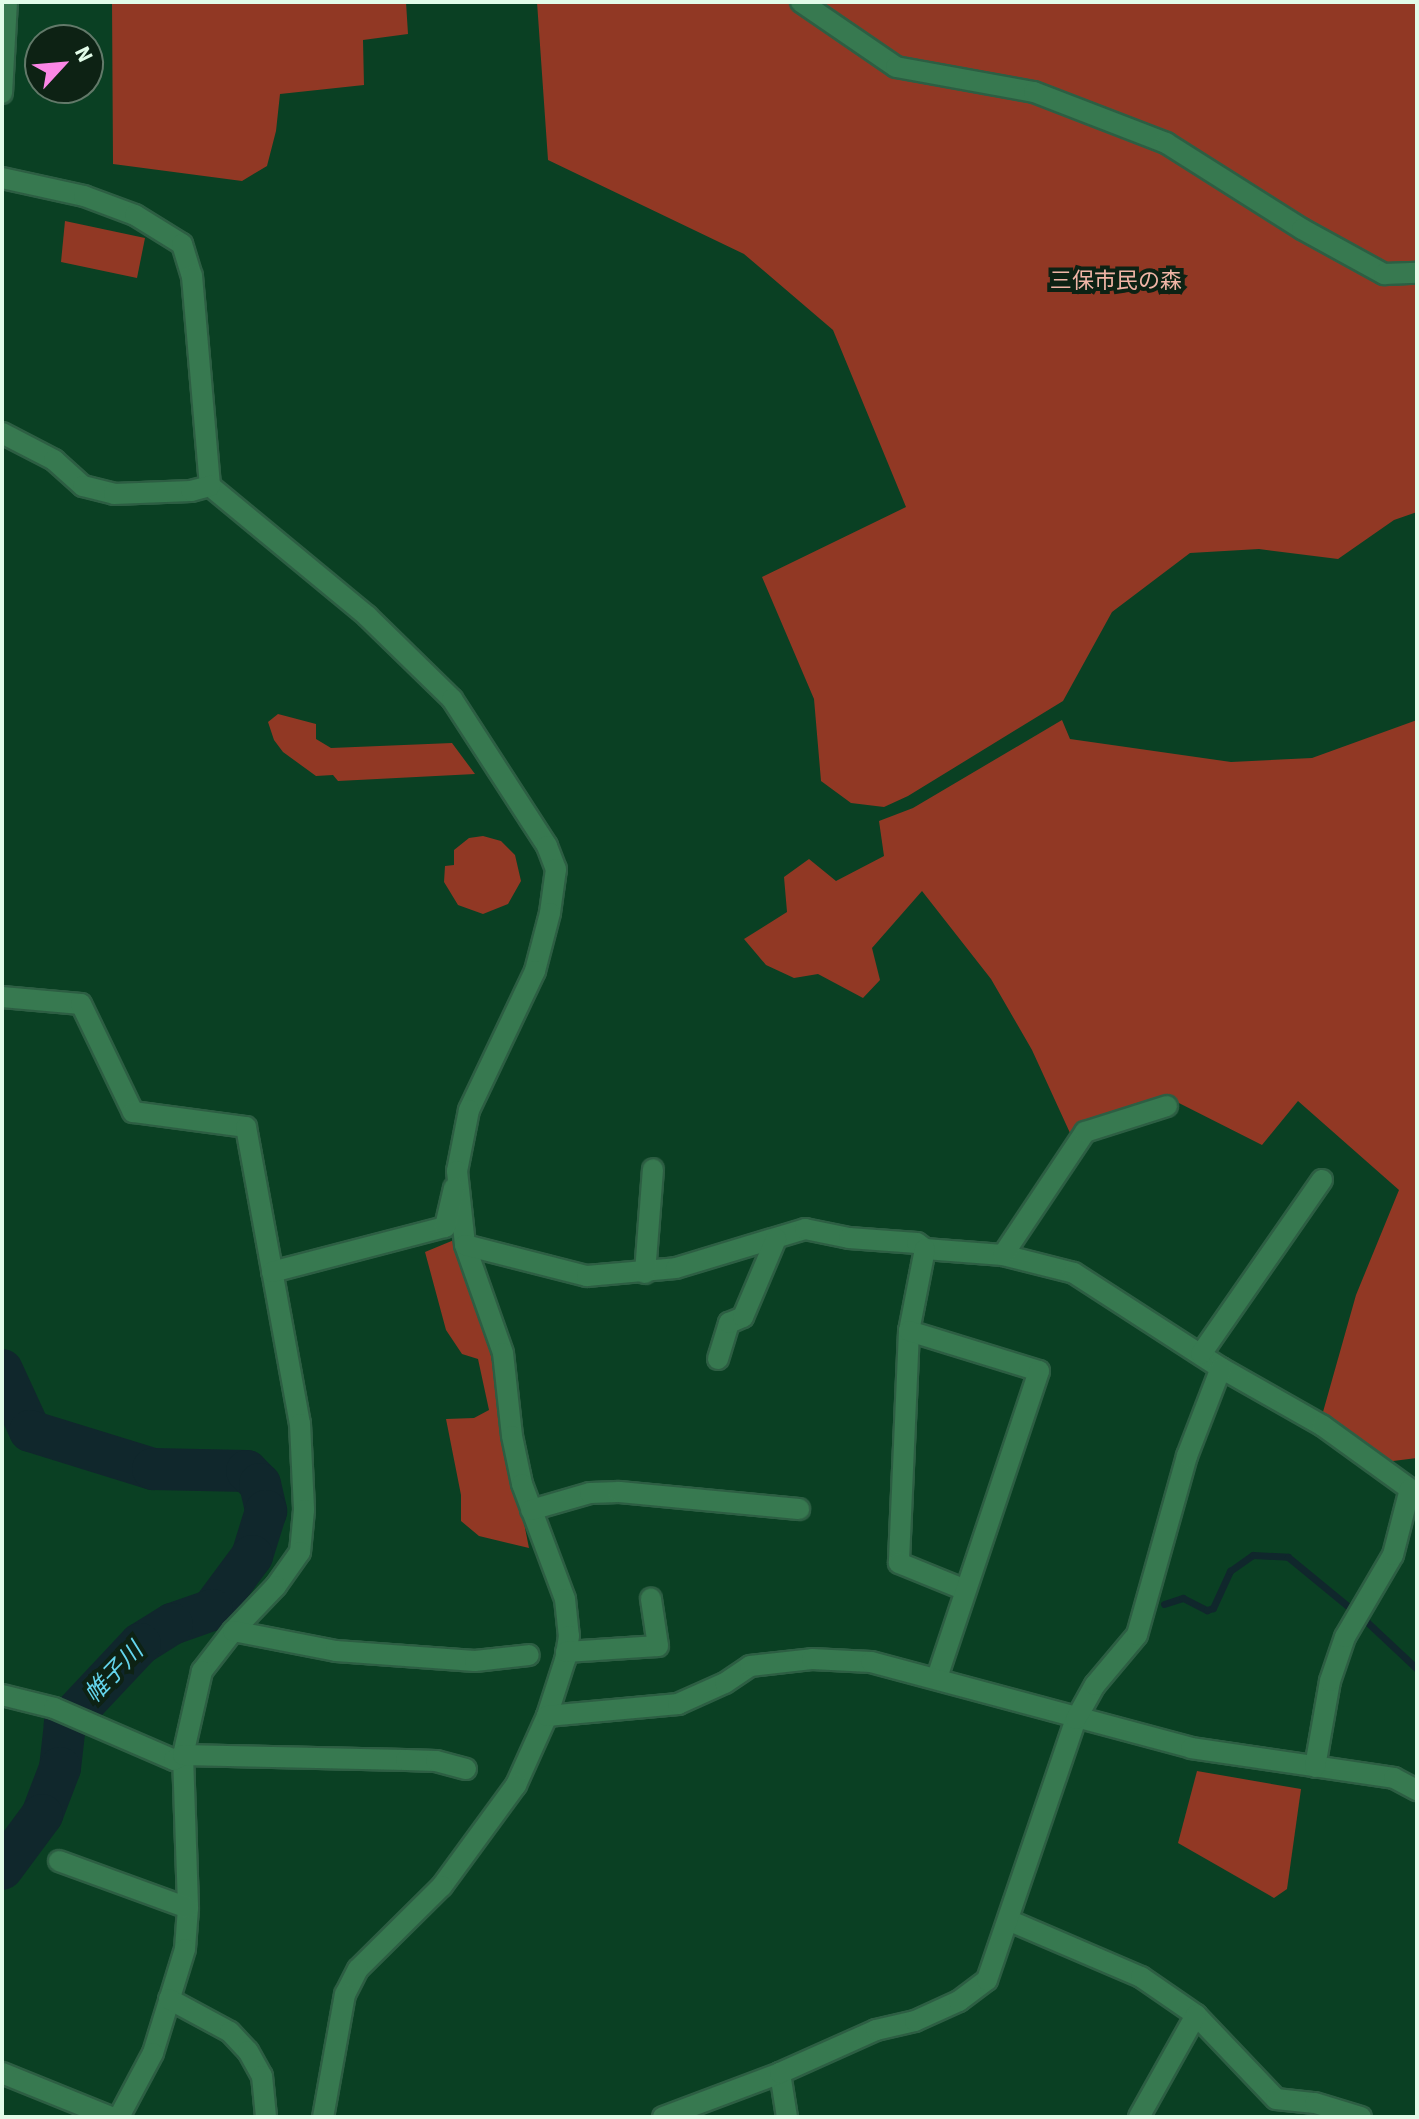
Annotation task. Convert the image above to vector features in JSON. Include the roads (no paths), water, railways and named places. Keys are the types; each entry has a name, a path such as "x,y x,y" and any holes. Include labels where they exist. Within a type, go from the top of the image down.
{"street":[{"path":"2,93 7,2"},
{"path":"801,2 896,67 1034,92 1166,143 1302,229 1384,274 1417,273"},
{"path":"2,178 84,196 122,210 182,244 192,276 210,486 367,616 452,699 547,846 556,869 550,913 535,971 469,1110 458,1185 465,1245 503,1353 512,1436 531,1510 565,1599 569,1636 547,1716 516,1785 442,1886 358,1969 345,1994 323,2117"},
{"path":"2,433 54,460 83,486 114,494 191,491 210,486"},
{"path":"2,997 81,1004 133,1112 246,1127 300,1424 304,1510 300,1552 276,1586 233,1631 202,1671 183,1755 188,1908 185,1949 153,2053 119,2117"},
{"path":"1003,1255 1085,1132 1167,1106"},
{"path":"645,1273 653,1169"},
{"path":"1201,1354 1322,1180"},
{"path":"272,1272 445,1227 451,1190 458,1185"},
{"path":"465,1245 587,1276 645,1273 805,1229 849,1238 917,1243 925,1249 1003,1255 1074,1273 1221,1368 1323,1426 1414,1491 1393,1555 1345,1637 1330,1681 1315,1767"},
{"path":"718,1359 729,1323 743,1317 776,1239"},
{"path":"925,1249 909,1331 899,1563 965,1590"},
{"path":"909,1331 1039,1371 937,1677"},
{"path":"663,2117 780,2073 876,2030 915,2021 959,2001 987,1980 1076,1719 1095,1685 1137,1635 1187,1456 1221,1368"},
{"path":"531,1510 590,1493 619,1492 799,1509"},
{"path":"566,1652 658,1646 651,1599"},
{"path":"233,1631 336,1651 475,1661 529,1655"},
{"path":"547,1716 678,1704 725,1683 750,1666 812,1659 871,1662 937,1677 1076,1719 1191,1748 1394,1778 1417,1790"},
{"path":"2,1695 54,1708 174,1760 183,1755 436,1761 466,1769"},
{"path":"59,1861 188,1908"},
{"path":"1008,1920 1141,1977 1196,2015 1276,2099 1315,2103 1361,2117"},
{"path":"169,1999 230,2032 248,2051 262,2076 266,2117"},
{"path":"1139,2117 1196,2015"},
{"path":"2,2073 111,2117"},
{"path":"780,2073 787,2117"}],"waterway":[{"name":"帷子川","path":"2,1370 30,1431 153,1469 247,1471 260,1484 266,1511 252,1556 212,1610 172,1624 140,1644 65,1724 60,1768 42,1815 2,1869"},
{"path":"1164,1604 1183,1598 1207,1610 1213,1608 1230,1571 1253,1555 1288,1557 1367,1622 1417,1669"}],"park label":[{"name":"三保市民の森","path":"1116,282"}]}
